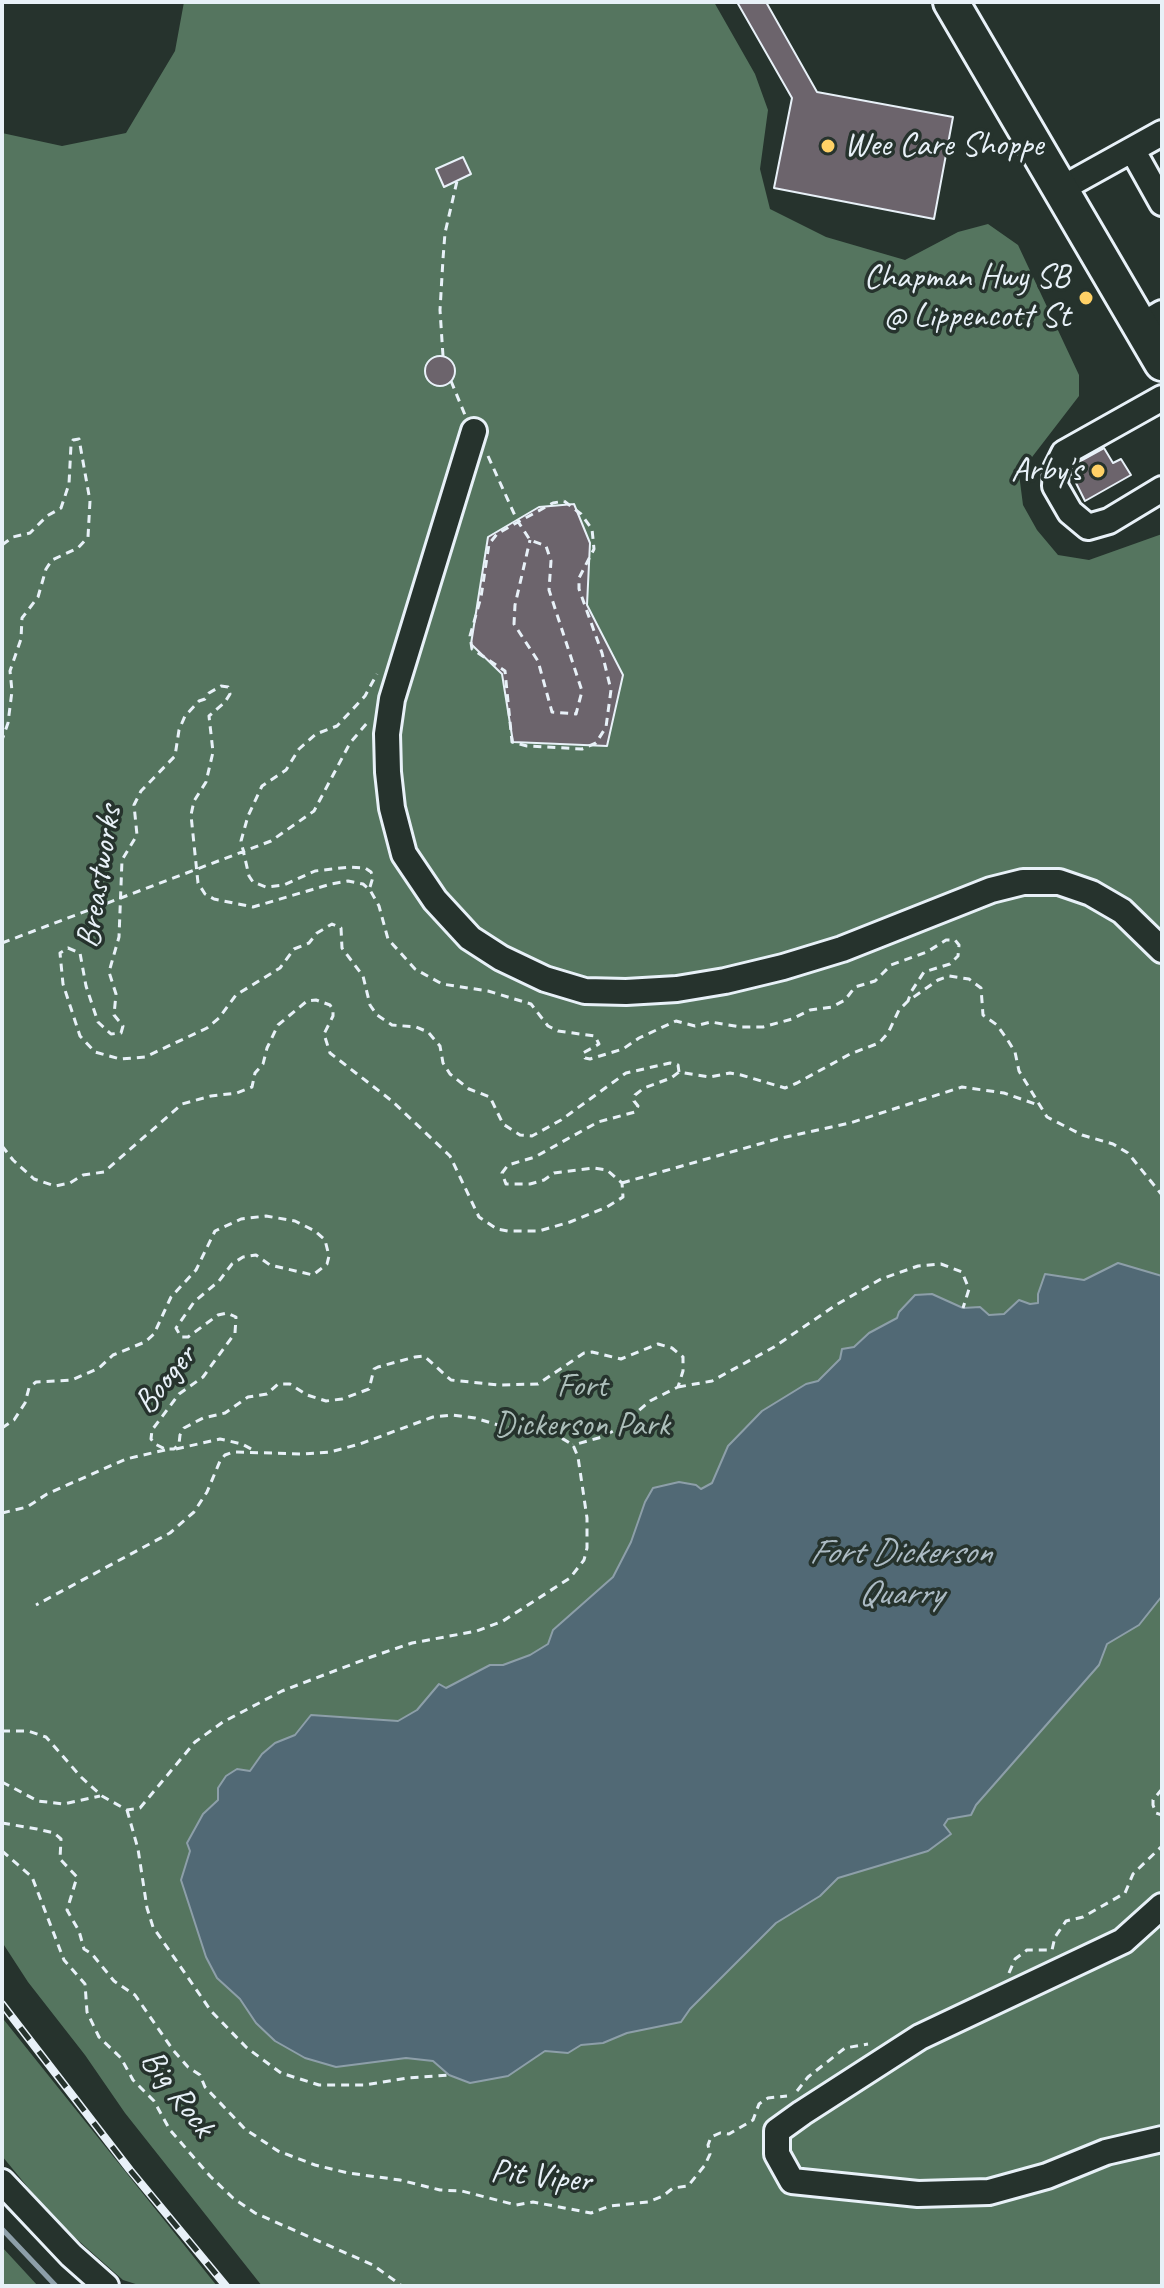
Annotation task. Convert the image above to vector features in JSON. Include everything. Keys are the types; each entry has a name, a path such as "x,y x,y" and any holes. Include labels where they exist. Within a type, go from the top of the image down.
{"highway":[{"path":"951,2 1061,189 1151,319 1162,363"}],"street":[{"path":"1061,189 1162,133"},
{"path":"1133,151 1162,203"},
{"path":"1162,398 1064,453 1056,469 1055,486 1070,512 1088,527 1109,521 1162,489"},
{"path":"474,431 408,643 392,699 387,734 392,808 404,854 435,900 470,938 501,958 545,979 585,991 677,989 783,967 842,949 962,900 1023,882 1059,882 1091,893 1122,911 1162,950"},
{"path":"1162,1906 1123,1941 920,2037 802,2113 777,2131 777,2154 792,2181 918,2194 989,2192 1047,2176 1106,2152 1162,2139"},
{"path":"2,2182 71,2255 106,2286"}],"path":[{"path":"443,356 440,310 445,233 457,181"},
{"path":"451,381 518,522 530,540 546,546 551,561 549,590 582,691 576,714 552,712 538,661 514,624 515,605 530,540"},
{"path":"2,545 13,537 30,533 47,516 61,508 69,484 71,445 73,440 79,439 90,501 88,537 78,548 52,560 46,569 38,597 22,618 21,639 10,671 12,691 8,723 2,740"},
{"path":"564,501 581,514 592,529 594,549 579,578 579,589 598,637 611,690 606,727 596,743 582,749 527,746 512,742 505,671 472,649 470,636 481,597 489,544 497,534 518,522 553,503 564,501"},
{"path":"408,643 377,674 365,696 337,726 316,734 299,749 286,770 262,786 242,832 242,852 253,882 266,887 284,885 315,871 365,868 371,872 369,888 384,916 388,939 415,969 442,984 488,991 531,1004 548,1026 558,1031 598,1037 597,1045 583,1053 585,1058 590,1059 623,1049 676,1021 695,1026 711,1022 763,1027 810,1010 832,1007 845,1000 855,987 875,981 891,965 927,952 946,940 955,940 960,949 954,961 924,972 908,1001"},
{"name":"Breastworks","path":"369,888 348,881 257,907 240,906 207,896 199,886 191,815 194,801 206,782 213,752 209,716 227,699 229,690 225,686 213,689 185,716 177,735 175,756 141,791 133,808 138,823 137,835 122,860 119,937 109,976 116,994 114,1015 123,1026 121,1033 111,1034 98,1022 86,986 80,953 68,948 60,953 63,984 78,1032 95,1052 120,1059 138,1058 185,1040 216,1022 236,995 280,968 294,949 309,943 317,933 332,924 341,928 342,948 363,976 370,1005 377,1015 392,1025 422,1028 432,1035 440,1046 443,1063 450,1074 469,1089 490,1097 503,1124 520,1135 532,1136 561,1120 626,1073 670,1063 678,1065 679,1072"},
{"path":"2,943 271,841 314,811 350,743 392,699"},
{"path":"2,1146 34,1179 55,1186 70,1183 83,1175 104,1172 187,1101 237,1093 252,1087 255,1073 263,1064 278,1025 307,1001 316,1000 330,1005 333,1010 324,1034 330,1053 392,1101 450,1156 479,1217 497,1229 520,1233 570,1222 607,1207 623,1197 622,1183 607,1170 593,1168 554,1173 530,1184 506,1184 502,1177 508,1165 535,1157 587,1126 635,1112 638,1106 634,1101 635,1095 679,1072 710,1077 730,1073 785,1088 850,1054 879,1043 908,1001 949,976 976,983 983,996 983,1015 997,1025 1007,1039 1015,1052 1019,1071 1047,1117 1059,1125 1113,1144 1128,1153 1162,1195"},
{"path":"622,1183 777,1139 850,1123 962,1087 1004,1093 1039,1105"},
{"name":"Booger","path":"2,1428 14,1420 25,1403 29,1388 36,1382 72,1380 99,1368 113,1355 149,1340 163,1318 171,1297 196,1270 212,1235 222,1226 241,1219 266,1216 295,1221 315,1231 325,1240 329,1256 325,1267 318,1273 313,1275 270,1265 256,1255 243,1257 232,1264 185,1313 176,1328 181,1337 200,1331 223,1313 236,1317 236,1329 230,1343 218,1354 203,1377 179,1394 152,1430 153,1442 168,1450"},
{"path":"573,1445 617,1429 650,1401 678,1387 712,1381 774,1347 870,1286 918,1266 941,1264 962,1272 969,1289 963,1308"},
{"name":"Booger","path":"174,1449 184,1428 203,1418 225,1413 244,1399 267,1394 278,1384 290,1384 307,1395 326,1401 342,1399 369,1389 374,1369 415,1357 424,1356 451,1380 530,1385 551,1376 584,1353 621,1359 658,1344 678,1352 684,1363 678,1387"},
{"path":"2,1731 28,1731 46,1737 102,1796 127,1810 140,1808 195,1742 223,1722 282,1691 392,1649 491,1627 570,1578 584,1560 588,1532 578,1457 573,1445 550,1431 508,1428 466,1416 441,1415 339,1450 304,1454 242,1451 225,1455 194,1512 170,1533 36,1605"},
{"path":"2,1513 27,1507 47,1494 126,1459 220,1439 242,1444 255,1451"},
{"path":"2,1782 38,1801 64,1804 102,1796"},
{"path":"1162,1789 1153,1800 1156,1813 1162,1815"},
{"path":"127,1810 153,1927 211,2011 247,2048 281,2073 319,2085 365,2085 449,2075"},
{"name":"Pit Viper","path":"2,1823 54,1833 61,1839 60,1859 71,1867 77,1877 67,1910 79,1931 84,1949 92,1954 114,1981 135,1995 173,2050 200,2075 205,2087 245,2129 278,2151 315,2165 440,2190 462,2191 516,2205 533,2202 591,2213 610,2206 648,2202 673,2188 688,2186 705,2165 710,2154 708,2145 711,2137 720,2133 729,2134 753,2120 759,2104 768,2098 784,2098 795,2092 808,2077 845,2048 869,2044"},
{"path":"1006,1979 1015,1959 1027,1950 1052,1950 1055,1937 1066,1921 1083,1917 1125,1893 1133,1874 1162,1846"},
{"name":"Big Rock","path":"2,1851 32,1877 64,1960 85,1984 87,2012 99,2037 121,2058 133,2080 154,2101 170,2130 210,2176 255,2213 373,2265 402,2286"}],"green space":[{"name":"Fort Dickerson Park","path":"184,2 714,2 755,74 768,110 760,169 770,209 826,237 905,260 958,232 988,224 1018,245 1079,375 1079,396 1019,474 1023,505 1037,530 1058,555 1089,560 1162,534 1162,2286 262,2286 125,2113 2,1942 2,133 62,146 126,133 175,51"},
{"path":"2,2017 217,2286 142,2286 123,2280 54,2219 2,2156"},
{"path":"2,2247 38,2286 2,2286"}],"water":[{"name":"Fort Dickerson Quarry","path":"1118,1263 1162,1276 1162,1596 1139,1625 1107,1644 1099,1665 976,1805 971,1815 948,1819 944,1825 951,1834 928,1851 838,1878 820,1896 776,1923 690,2009 681,2022 627,2033 603,2043 581,2045 568,2053 545,2051 508,2076 470,2083 449,2075 433,2061 406,2058 336,2067 305,2058 275,2041 256,2023 240,1999 217,1978 206,1957 181,1880 190,1851 187,1843 203,1814 218,1800 218,1788 226,1776 237,1769 250,1771 262,1754 275,1743 295,1735 311,1715 398,1721 417,1710 439,1684 446,1688 490,1665 503,1665 548,1644 553,1630 613,1577 653,1488 679,1482 701,1489 712,1483 728,1446 762,1411 806,1384 818,1381 840,1359 842,1349 854,1347 869,1333 897,1318 915,1295 932,1294 963,1308 980,1307 989,1315 1004,1314 1019,1300 1038,1303 1045,1274 1084,1280"}],"building":[{"path":"737,2 766,2 817,92 953,117 934,219 774,188 792,98"},
{"path":"463,157 471,174 444,187 436,169"},
{"path":"440,356 451,360 455,371 451,382 440,386 429,382 425,371 429,360"},
{"name":"Arby's","path":"1104,448 1113,463 1121,459 1131,475 1085,501 1071,473 1075,464"},
{"path":"574,504 590,543 587,605 623,675 607,746 513,742 502,674 471,644 488,537 539,507"}],"waterway":[{"path":"2,2229 56,2286"}],"railway":[{"path":"2,2004 130,2170 226,2286"}],"place":[{"name":"Wee Care Shoppe","path":"828,146"},
{"name":"Chapman Hwy SB @ Lippencott St","path":"1086,298"},
{"name":"Arby's","path":"1098,471"}]}
